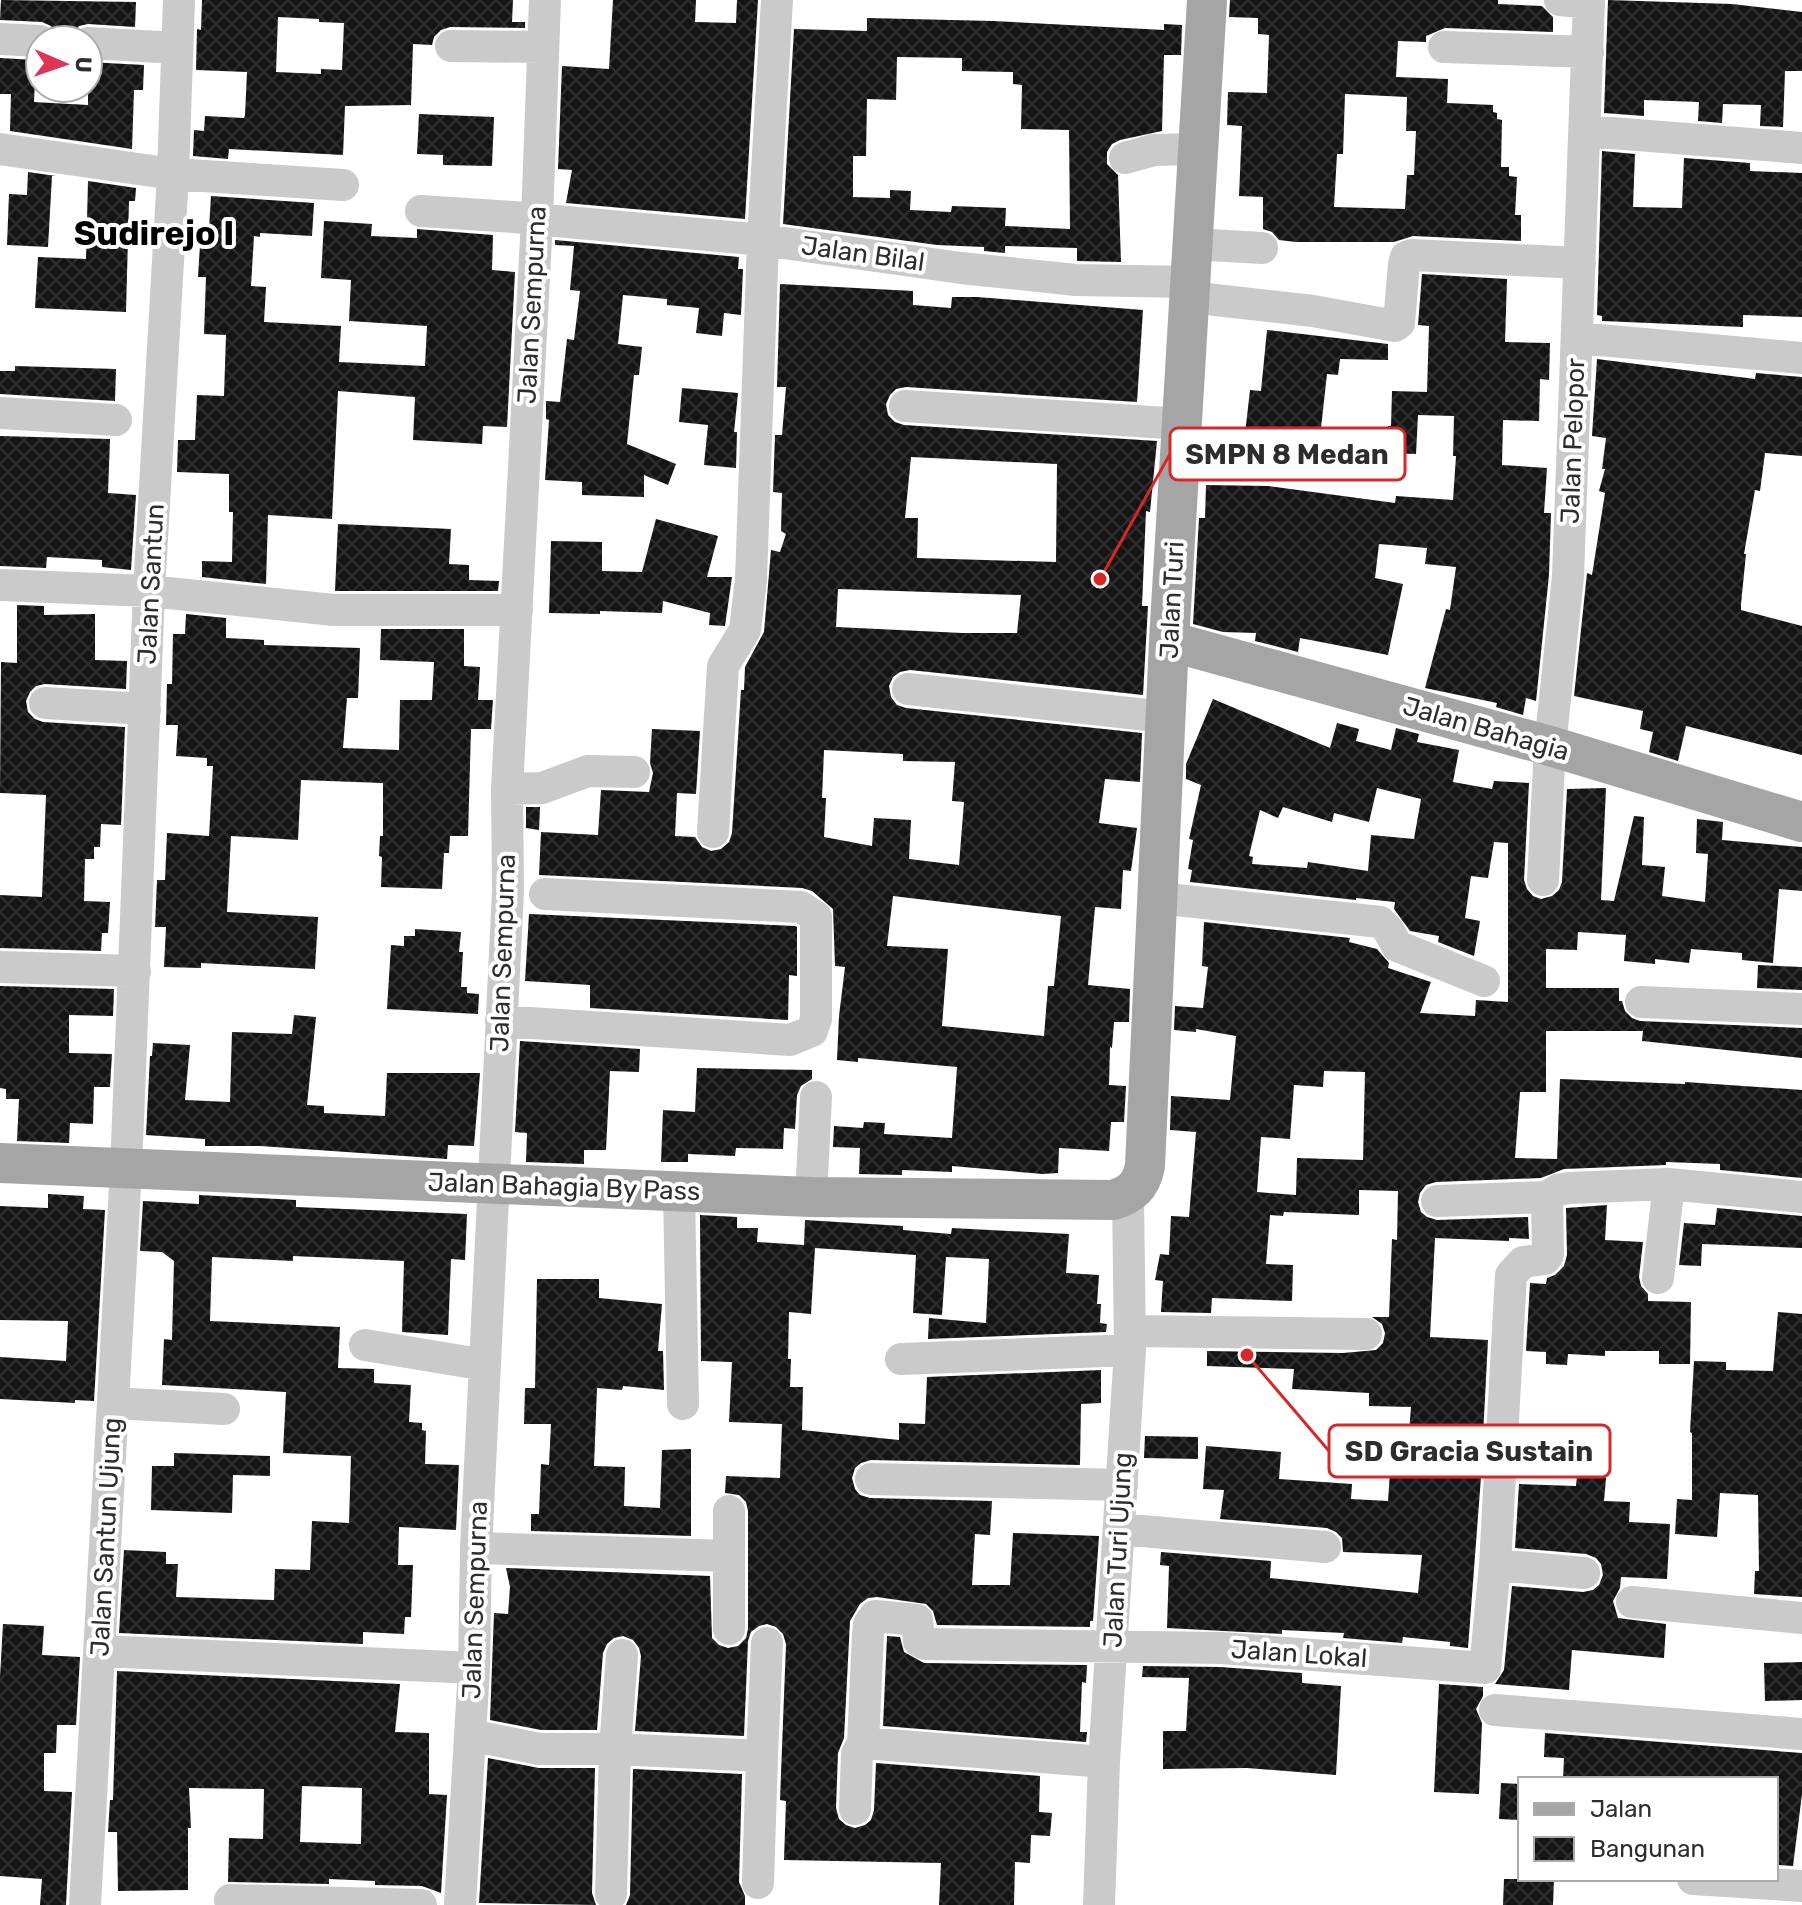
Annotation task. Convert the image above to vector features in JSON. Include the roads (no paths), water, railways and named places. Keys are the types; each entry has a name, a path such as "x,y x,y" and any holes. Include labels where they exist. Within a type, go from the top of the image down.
{"main road":[{"name":"Jalan Turi","path":"1128,1195 1138,1186 1145,1166 1169,641 1207,0"},
{"name":"Jalan Bahagia","path":"1169,641 1550,746 1802,822"},
{"name":"Jalan Bahagia By Pass","path":"0,1163 811,1197 1113,1200 1128,1195"}],"street":[{"name":"Jalan Santun","path":"126,1169 149,591 173,174 179,0"},
{"name":"Jalan Sempurna","path":"460,1905 474,1668 476,1548 501,1021 528,893 507,789 537,220 545,0"},
{"path":"713,832 723,666 745,630 751,579 763,240 777,0"},
{"name":"Jalan Pelopor","path":"1543,880 1550,746 1568,576 1588,52 1579,1"},
{"path":"0,39 24,40"},
{"path":"104,44 177,48"},
{"path":"451,46 543,47"},
{"path":"1444,47 1588,52"},
{"path":"1586,131 1802,148"},
{"path":"0,149 173,174 343,185"},
{"path":"1125,158 1154,150 1198,149"},
{"name":"Jalan Bilal","path":"421,211 763,240 1062,279 1191,274"},
{"path":"1191,274 1262,248"},
{"path":"1191,274 1313,311 1395,326 1399,323 1406,257 1580,263"},
{"path":"1577,338 1802,358"},
{"path":"905,406 1182,424"},
{"path":"0,413 116,420"},
{"path":"0,585 149,591 334,610 517,610"},
{"path":"908,689 1166,717"},
{"path":"45,703 145,709"},
{"path":"507,789 542,788 588,771 634,772"},
{"path":"501,1021 790,1040 812,1031 816,1019 816,917 801,907 528,893"},
{"path":"1158,898 1380,922 1397,946 1484,981"},
{"path":"0,967 135,971"},
{"path":"1641,1002 1802,1009"},
{"path":"811,1197 816,1097"},
{"name":"Jalan Santun Ujung","path":"85,1905 126,1169"},
{"path":"1658,1278 1669,1184"},
{"path":"1437,1201 1547,1197 1568,1188 1669,1184 1802,1197"},
{"path":"679,1192 683,1404"},
{"name":"Jalan Turi Ujung","path":"1099,1905 1104,1762 1130,1340 1128,1195"},
{"path":"1547,1197 1548,1255 1545,1259 1523,1262 1511,1275 1495,1565 1584,1573"},
{"path":"901,1359 1130,1340 1366,1334"},
{"path":"365,1345 485,1365"},
{"path":"113,1403 224,1409"},
{"path":"871,1479 1122,1485"},
{"path":"729,1511 729,1629"},
{"path":"1119,1529 1325,1547"},
{"path":"476,1548 729,1556"},
{"name":"Jalan Lokal","path":"863,1743 868,1634 869,1624 875,1616 917,1620 919,1641 925,1644 1221,1648 1485,1668 1495,1565"},
{"path":"1632,1602 1802,1618"},
{"path":"758,1883 767,1643"},
{"path":"100,1651 474,1668"},
{"path":"611,1894 615,1749 622,1655"},
{"path":"1495,1710 1802,1734"},
{"path":"470,1738 539,1749 762,1756"},
{"path":"855,1809 857,1754 863,1743 1104,1762"},
{"path":"1724,1881 1802,1886"},
{"path":"230,1900 421,1905"}],"place":[{"name":"SMPN 8 Medan","path":"1100,579"},
{"name":"SD Gracia Sustain","path":"1247,1355"}],"district":[{"name":"Sudirejo I","path":"154,233"}]}
